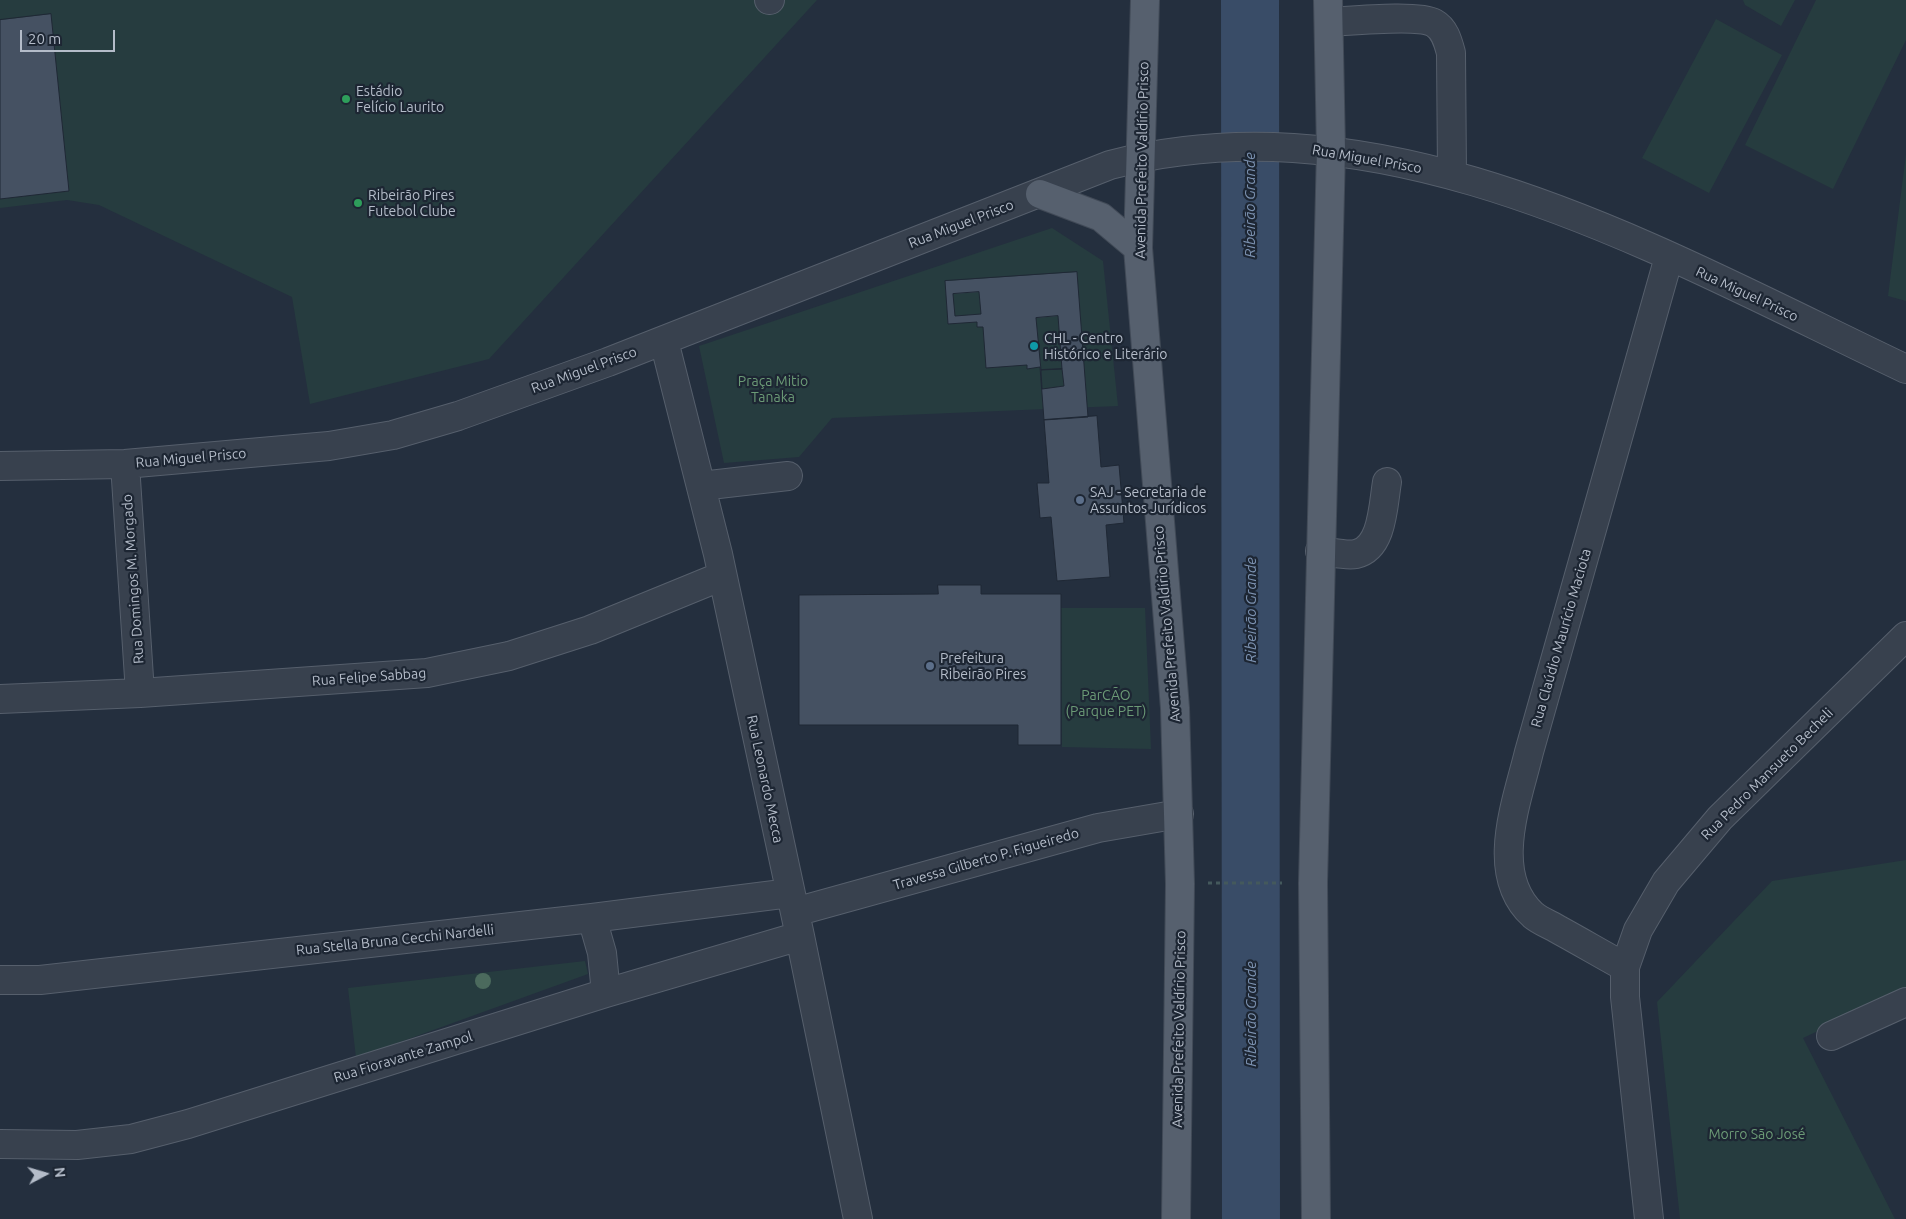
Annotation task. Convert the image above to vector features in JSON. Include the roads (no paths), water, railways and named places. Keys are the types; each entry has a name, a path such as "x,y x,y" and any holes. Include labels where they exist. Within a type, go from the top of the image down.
{"main road":[{"name":"Avenida Prefeito Valdírio Prisco","path":"1145,0 1138,248 1175,708 1179,814 1180,884 1172,1218"},
{"path":"1316,1219 1313,883 1331,150 1329,11"},
{"path":"1040,194 1101,217 1138,248"}],"street":[{"path":"1329,11 1420,19 1435,23 1447,36 1451,53 1452,175"},
{"name":"Rua Miguel Prisco","path":"0,466 126,464 329,446 393,434 458,416 664,341 1110,165 1141,157 1204,148 1281,146 1331,150 1452,175 1493,186 1571,215 1669,257 1906,370"},
{"name":"Rua Claúdio Maurício Maciota","path":"1625,967 1533,915 1519,898 1510,878 1508,855 1513,820 1529,752 1669,257"},
{"name":"Rua Leonardo Mecca","path":"664,341 722,576 858,1219"},
{"name":"Rua Domingos M. Morgado","path":"126,464 140,694"},
{"path":"701,486 788,476"},
{"path":"1320,551 1355,555 1366,550 1377,536 1387,482"},
{"name":"Rua Felipe Sabbag","path":"0,699 140,694 427,673 509,656 572,636 722,576"},
{"name":"Rua Pedro Mansueto Becheli","path":"1649,1219 1625,997 1625,967 1638,930 1672,875 1720,818 1906,636"},
{"name":"Travessa Gilberto P. Figueiredo","path":"795,914 1098,828 1179,814"},
{"name":"Rua Stella Bruna Cecchi Nardelli","path":"0,980 40,980 592,918 795,914"},
{"name":"Rua Fioravante Zampol","path":"0,1144 77,1145 131,1139 188,1124 606,993 795,914"},
{"path":"592,918 602,953 606,993"},
{"path":"1832,1036 1906,1002"}],"waterway":[{"name":"Ribeirão Grande","path":"1250,0 1251,1219"}],"place":[{"name":"Estádio Felício Laurito","path":"346,99"},
{"name":"Ribeirão Pires Futebol Clube","path":"358,203"},
{"name":"CHL - Centro Histórico e Literário","path":"1034,346"},
{"name":"SAJ - Secretaria de Assuntos Jurídicos","path":"1080,500"},
{"name":"Prefeitura Ribeirão Pires","path":"930,666"}],"park label":[{"name":"Praça Mitio Tanaka","path":"773,390"},
{"name":"ParCÃO (Parque PET)","path":"1106,704"},
{"name":"Morro São José","path":"1757,1134"}]}
